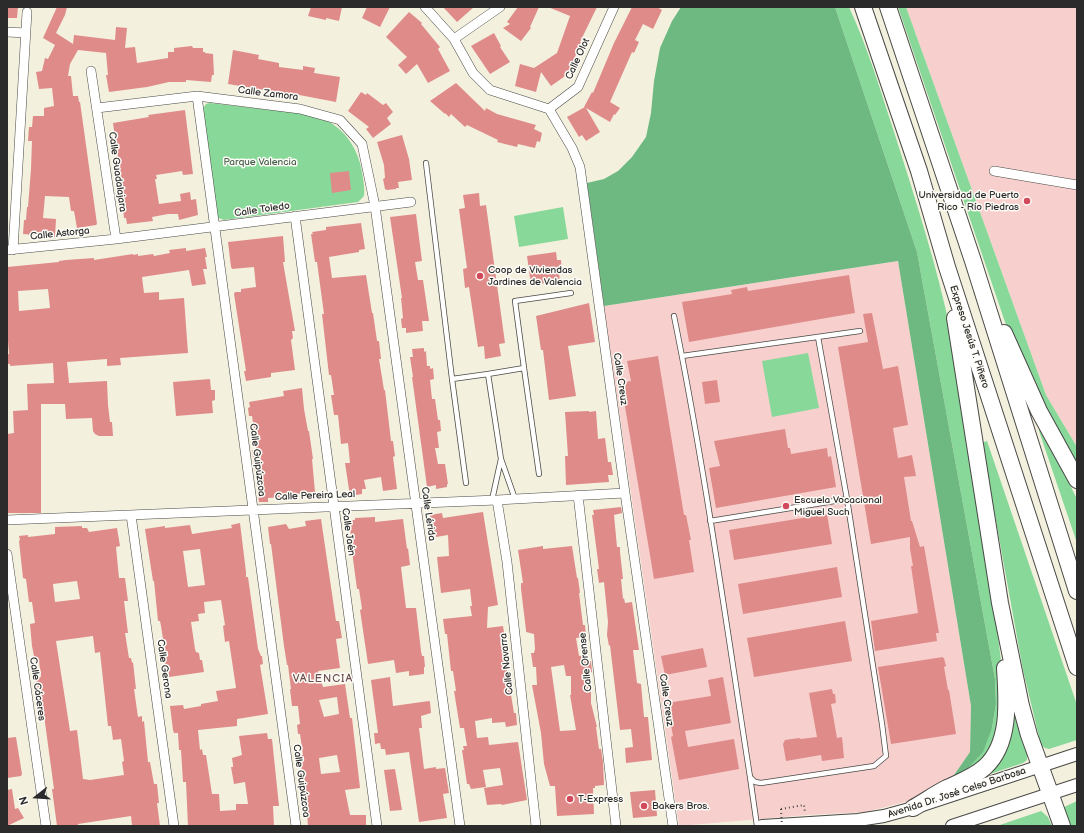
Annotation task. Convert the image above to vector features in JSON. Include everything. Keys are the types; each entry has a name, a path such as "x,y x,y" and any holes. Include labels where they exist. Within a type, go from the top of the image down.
{"highway":[{"name":"Expreso Jesús T. Piñero","path":"863,7 919,171 947,267 1077,667"},
{"path":"888,7 973,261 1077,591"},
{"path":"973,261 1039,411 1077,480"},
{"path":"947,267 1000,603 1021,706 1029,735 1062,826"},
{"path":"913,808 985,767 997,749 1005,723 1008,706 1000,603"}],"main road":[{"name":"Avenida Dr. José Celso Barbosa","path":"762,826 858,820 884,816 1072,756"},
{"path":"952,826 1077,785"}],"street":[{"path":"425,7 454,39 473,72 490,90 550,109"},
{"path":"454,39 500,7"},
{"name":"Calle Olot","path":"550,109 578,87 614,7"},
{"path":"10,250 27,12"},
{"path":"7,32 26,33"},
{"name":"Calle Guadalajara","path":"91,71 116,239"},
{"name":"Calle Zamora","path":"97,108 197,96 300,109 340,120 362,144 375,206"},
{"name":"Calle Guipúzcoa","path":"197,96 296,826"},
{"name":"Calle Creuz","path":"550,109 572,148 580,167 673,826"},
{"path":"994,171 1077,185"},
{"name":"Calle Toledo","path":"116,239 412,202"},
{"name":"Calle Lérida","path":"375,206 460,826"},
{"name":"Calle Jaén","path":"295,216 377,826"},
{"name":"Calle Astorga","path":"10,250 116,239"},
{"name":"Calle Pereira Leal","path":"7,520 495,500 625,493"},
{"name":"Calle Orense","path":"578,495 616,826"},
{"name":"Calle Navarra","path":"495,500 507,562 536,826"},
{"name":"Calle Gerona","path":"131,514 174,826"},
{"name":"Calle Cáceres","path":"7,554 46,826"}],"lane":[{"path":"426,164 466,483"},
{"path":"539,474 515,301 571,293"},
{"path":"674,316 710,522 757,826"},
{"path":"682,356 860,331"},
{"path":"750,777 755,782 761,784 874,766 886,756 847,499 818,338"},
{"path":"452,379 524,368"},
{"path":"488,374 501,459 515,499"},
{"path":"495,500 501,459"},
{"path":"710,522 847,499"}],"path":[{"path":"782,826 781,809 804,805"}],"shaded area":[{"name":"Universidad de Puerto Rico - Río Piedras","path":"906,7 1077,7 1077,447 1046,395"},
{"name":"Escuela Vocacional Miguel Such","path":"898,261 971,706 970,753 952,778 913,800 866,812 807,815 679,826 604,306"}],"green space":[{"path":"681,7 835,7 917,252 995,679 996,704 992,728 983,752 968,768 952,778 970,752 971,706 898,261 604,306 587,183 604,179 618,171 632,157 646,137 651,113 654,81 660,48 672,21"},
{"path":"835,7 849,7 862,38 911,184 939,283 951,333 995,612 1005,694 990,757 952,778 992,728 996,704 995,679 917,252"},
{"path":"898,7 906,7 1046,395 1077,447 1077,470 1036,399 1006,325"},
{"name":"Parque Valencia","path":"210,103 288,111 313,115 328,121 348,138 357,154 362,172 364,196 358,202 224,220 216,217 202,110 206,104"},
{"path":"563,207 568,239 519,247 514,216"},
{"path":"808,353 819,408 772,417 762,361"},
{"path":"1040,427 1077,499 1077,543 1039,431"},
{"path":"987,441 1077,705 1077,740 1049,749 1041,745 1023,670 982,444"},
{"path":"1013,715 1016,716 1027,753 1027,760 1023,763 984,776"},
{"path":"1077,801 1077,826 1071,826 1064,807"},
{"path":"1041,811 1048,817 1052,826 997,826"}],"building":[{"path":"7,7 18,7 17,18 7,18"},
{"path":"57,7 67,7 65,15 56,33 73,44 74,35 115,40 116,27 127,28 125,48 135,47 137,63 168,58 168,52 174,52 174,48 192,46 193,48 203,48 203,52 213,54 214,75 212,75 211,82 186,80 186,82 169,82 147,87 109,92 106,75 108,75 106,53 78,50 70,64 68,76 71,76 73,96 78,96 80,102 97,224 77,228 74,211 71,211 69,197 45,196 43,218 56,219 55,237 23,234 24,220 26,220 28,207 31,169 32,141 28,141 29,127 32,127 33,116 44,116 44,108 54,106 52,88 39,89 36,72 42,71 45,58 48,59 55,45 43,38"},
{"path":"311,7 342,7 339,21 308,16"},
{"path":"367,7 390,7 380,27 362,18"},
{"path":"443,7 474,7 457,22"},
{"path":"518,7 539,7 530,27 531,28 521,41 503,28 510,24 507,22"},
{"path":"548,7 597,7 580,42 568,74 551,86 541,72 536,92 515,86 520,64 534,68 557,53 570,16"},
{"path":"632,7 657,7 662,10 653,29 643,24 635,40 639,42 634,53 632,52 610,102 620,108 615,115 614,114 610,122 586,108 600,132 586,141 582,135 579,137 567,117 585,107 592,92 593,93 614,43"},
{"path":"409,12 422,23 421,24 440,47 438,49 450,71 428,83 417,64 406,74 398,65 407,57 386,37"},
{"path":"494,33 501,46 500,47 510,62 490,74 471,46"},
{"path":"233,50 259,55 258,59 279,63 279,67 303,70 303,66 315,68 314,73 340,77 336,102 228,84"},
{"path":"456,83 485,111 486,108 497,114 536,125 534,129 542,133 540,142 537,141 535,148 518,144 517,147 497,142 498,140 467,125 465,127 451,114 449,117 430,101"},
{"path":"361,92 366,95 367,93 383,105 386,103 393,112 387,118 391,124 373,138 366,129 369,127 348,111"},
{"path":"185,110 193,174 183,175 182,171 156,175 157,179 155,179 159,204 181,201 180,194 190,192 191,200 196,199 198,215 179,220 178,214 168,214 152,217 153,221 127,224 126,218 124,218 123,208 125,207 113,123 149,117 148,115"},
{"path":"402,135 409,159 412,180 398,182 399,188 387,190 385,189 383,179 385,178 384,165 377,142"},
{"path":"349,171 351,190 332,193 330,173"},
{"name":"Coop de Viviendas Jardines de Valencia","path":"479,193 480,206 486,205 505,343 499,344 501,356 485,359 484,346 478,347 469,287 465,288 463,269 467,268 459,209 465,208 463,195"},
{"path":"416,214 422,261 415,262 418,280 423,280 429,321 422,321 423,331 406,333 406,328 402,328 402,298 390,217"},
{"path":"361,223 365,249 359,250 359,252 329,257 332,278 366,275 377,341 379,341 381,359 379,359 385,390 391,441 393,441 395,456 393,457 397,489 383,491 381,477 364,480 366,489 362,489 362,494 350,496 345,463 350,463 348,443 341,444 338,415 334,415 331,395 334,395 331,375 329,375 322,314 324,314 317,262 315,262 311,234 313,234 312,232 326,230 326,227"},
{"path":"283,236 285,262 283,262 295,331 292,331 293,338 291,340 295,370 271,373 271,377 246,381 244,371 246,371 234,294 235,292 241,292 241,289 256,287 254,267 232,269 228,242"},
{"path":"186,248 186,251 205,248 207,257 205,257 207,269 203,269 206,284 192,286 189,270 142,277 144,293 159,292 159,300 184,298 188,353 120,358 121,365 107,366 107,359 67,362 69,383 107,381 108,405 110,422 112,422 113,436 99,436 95,434 93,431 92,418 66,419 65,404 41,404 41,513 7,513 7,434 14,433 13,411 28,410 27,384 54,383 53,363 10,366 10,364 7,364 7,354 9,354 7,328 7,267 66,260 94,258 94,260 133,254 138,254 138,256 153,254 154,256 170,253 169,250","holes":["48,289 50,308 19,311 18,291"]},
{"path":"556,252 557,260 561,260 562,272 559,273 560,281 531,285 527,256"},
{"path":"849,275 855,313 689,342 682,302 732,294 731,290 747,287 748,291"},
{"path":"589,303 595,342 568,346 576,396 549,400 543,350 541,350 536,316"},
{"path":"872,313 883,369 898,366 908,425 893,428 898,458 912,455 916,476 904,477 911,521 920,547 924,546 939,633 936,633 937,641 875,651 871,621 918,613 911,566 913,566 910,549 910,537 871,544 838,347 868,342 863,314"},
{"path":"424,348 424,352 426,351 427,366 430,366 430,369 433,368 434,379 430,380 432,399 435,399 438,420 440,420 441,431 437,432 439,448 435,448 438,464 445,464 448,484 447,487 436,489 436,485 427,487 410,357 413,357 412,349"},
{"path":"658,356 684,515 686,515 691,540 689,540 694,572 654,579 621,383 631,381 627,361"},
{"path":"210,379 211,390 215,390 215,400 212,401 213,413 176,416 173,382"},
{"path":"717,380 720,402 705,404 702,382"},
{"path":"302,388 304,409 313,459 315,492 284,495 284,497 268,498 268,502 259,502 252,450 256,450 256,442 252,416 249,416 249,402 284,396 283,391"},
{"path":"596,411 598,439 605,438 608,462 611,462 613,475 608,475 609,482 566,485 565,456 568,456 565,412"},
{"path":"785,429 788,448 790,448 791,454 827,448 828,457 831,456 836,487 716,508 709,468 720,466 714,441"},
{"path":"621,507 622,513 614,515 617,547 620,547 623,599 624,598 625,603 632,602 639,650 633,650 637,683 641,684 644,717 648,717 652,760 626,763 625,748 633,747 631,729 620,730 610,645 609,646 607,635 608,622 604,582 599,583 597,569 599,569 592,515 594,515 593,510"},
{"path":"483,512 498,605 488,607 487,628 503,626 507,652 504,652 517,725 506,727 505,722 492,723 492,718 475,721 477,738 488,737 489,745 518,742 527,800 502,805 487,805 484,788 503,785 500,768 483,770 486,787 471,789 469,784 467,784 462,750 464,750 463,746 467,746 464,728 460,728 454,691 456,691 453,671 451,671 447,634 445,634 443,619 472,616 470,606 472,606 470,589 441,593 437,557 449,556 448,535 436,537 435,532 433,532 430,515 442,513 443,518"},
{"path":"827,514 832,544 734,560 729,530"},
{"path":"375,517 375,522 403,519 410,565 401,567 406,608 416,608 421,651 422,656 424,656 424,674 409,676 409,671 396,673 394,660 368,664 360,610 362,609 359,589 357,589 351,544 350,520 355,520 355,518"},
{"path":"321,519 336,621 339,621 342,638 336,639 340,668 318,671 323,687 345,684 350,718 352,718 360,788 345,790 350,815 366,815 366,826 308,826 300,755 303,755 297,725 300,724 298,706 292,706 288,665 284,646 268,527 286,524 289,529 306,526 305,521","holes":["337,697 339,714 324,717 319,700","337,755 340,772 321,774 319,758"]},
{"path":"240,523 246,577 248,577 258,649 262,656 263,664 260,665 268,714 237,719 237,726 198,730 200,750 202,749 203,755 206,755 212,794 219,794 220,811 236,810 236,804 248,804 245,782 234,784 231,767 233,767 232,758 242,755 239,736 267,733 268,739 272,739 279,806 273,806 274,826 188,826 186,782 183,782 181,750 179,750 178,733 174,733 173,730 170,706 183,705 184,709 201,706 201,704 218,701 216,691 236,688 229,641 225,642 223,626 225,625 221,600 204,602 205,613 198,614 199,621 191,622 195,649 196,652 199,653 200,660 202,660 204,672 169,677 168,670 166,671 164,658 166,658 160,621 158,621 154,581 145,529 165,526 165,528 190,525 192,534 232,528 231,525","holes":["200,549 205,585 188,587 183,551"]},
{"path":"82,526 82,528 87,528 89,532 117,528 120,546 116,547 119,578 125,578 128,601 124,601 128,633 125,633 129,658 131,658 132,663 133,662 136,689 134,689 138,717 142,716 142,722 144,721 148,762 150,762 154,784 157,784 159,803 157,803 160,826 132,826 131,816 78,824 78,826 57,826 52,789 54,789 41,693 40,689 38,690 36,680 38,680 37,678 41,677 39,661 35,661 32,646 30,624 35,623 32,602 29,602 26,579 23,578 19,541 19,536 28,535 28,537 55,534 55,527","holes":["77,581 80,599 55,602 53,584","93,636 95,653 100,652 108,726 111,726 113,740 121,739 124,775 90,780 83,779 77,730 70,731 56,641"]},
{"path":"543,546 543,549 572,546 586,637 576,638 579,656 588,655 588,661 591,661 592,672 588,673 588,692 591,691 591,703 597,727 599,749 601,749 603,762 604,785 595,786 595,788 593,788 594,814 557,816 555,786 550,786 544,764 541,733 532,685 537,685 536,667 533,667 531,653 534,653 535,649 534,634 526,632 521,589 521,583 523,583 518,550","holes":["564,665 566,676 571,676 570,695 576,730 560,731 551,667"]},
{"path":"837,567 842,597 743,614 738,584"},
{"path":"845,621 852,661 754,677 747,638"},
{"path":"703,648 707,667 665,675 661,656"},
{"path":"943,657 946,666 944,667 956,734 891,744 878,667"},
{"path":"390,677 393,706 430,702 431,713 421,716 422,728 419,728 424,769 436,767 436,769 445,768 449,793 443,794 447,818 419,822 409,752 386,755 385,749 381,749 380,743 375,744 374,733 378,733 371,680"},
{"path":"723,677 731,723 685,731 688,747 734,739 739,769 679,780 671,737 673,736 667,703 711,696 708,680"},
{"path":"832,689 833,694 835,694 836,703 831,704 837,738 842,737 844,758 822,761 821,755 786,761 783,744 785,740 817,737 809,693"},
{"path":"16,737 22,774 21,776 7,778 7,738"},
{"path":"395,769 402,810 390,811 384,770"},
{"path":"12,789 15,809 18,808 24,818 7,826 7,790"},
{"name":"Bakers Bros.","path":"655,790 657,816 633,818 630,792"}],"place":[{"name":"Universidad de Puerto Rico - Río Piedras","path":"1027,201"},
{"name":"Coop de Viviendas Jardines de Valencia","path":"480,276"},
{"name":"Escuela Vocacional Miguel Such","path":"786,506"},
{"name":"T-Express","path":"570,799"},
{"name":"Bakers Bros.","path":"644,806"}],"district":[{"name":"VALENCIA","path":"323,679"}]}
